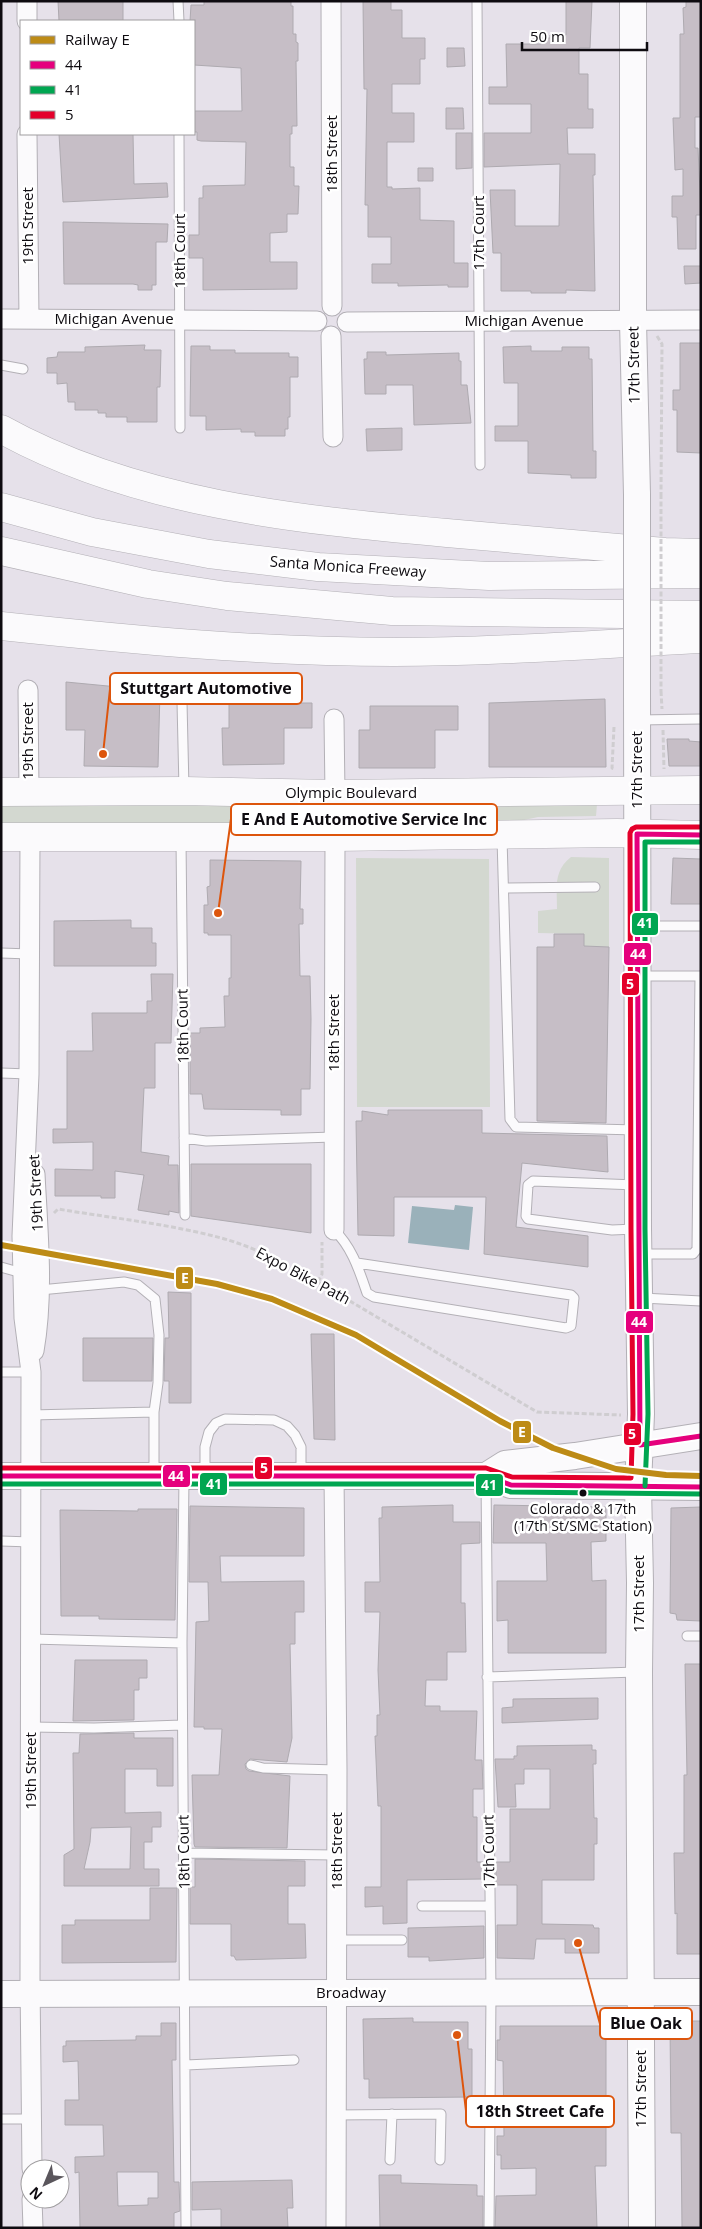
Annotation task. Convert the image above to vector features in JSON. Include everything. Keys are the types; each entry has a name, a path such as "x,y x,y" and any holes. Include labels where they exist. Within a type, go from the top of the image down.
{"main road":[{"path":"1,429 63,458 121,478 224,505 346,524 665,552 701,553"},
{"name":"Santa Monica Freeway","path":"1,507 92,532 209,554 318,567 488,576 701,574"},
{"path":"1,551 168,587 227,596 392,612 701,615"},
{"path":"1,626 126,640 252,649 385,652 501,649 701,639"},
{"name":"Olympic Boulevard","path":"1,792 184,791 335,794 701,790"},
{"path":"1,837 701,835"}],"street":[{"path":"27,1 27,20"},
{"name":"18th Street","path":"331,1 332,306"},
{"name":"17th Street","path":"633,1 649,494 649,691 625,723 636,790 637,834 640,1445 638,1486 640,1583 638,1672 642,2228"},
{"name":"19th Street","path":"28,135 29,319"},
{"path":"332,306 345,313 347,322 343,331 331,336 321,330 317,321 320,312 332,306"},
{"name":"Michigan Avenue","path":"1,319 317,321"},
{"name":"Michigan Avenue","path":"347,322 479,322 644,327 701,320"},
{"path":"331,336 333,437"},
{"name":"19th Street","path":"28,690 29,793"},
{"path":"334,719 335,794"},
{"name":"19th Street","path":"30,837 29,1074 22,1273 24,1318 31,1372 30,1993 32,2159"},
{"name":"18th Street","path":"334,1230 335,837"},
{"name":"19th Street","path":"29,1074 39,1239 40,1290 39,1321 31,1372"},
{"path":"486,1476 505,1464 574,1456 701,1436"},
{"name":"18th Street","path":"334,1475 337,1770 336,2228"},
{"path":"1,1476 486,1476 511,1485 606,1484 701,1487"},
{"name":"Broadway","path":"1,1994 701,1992"},
{"path":"32,2209 33,2228"}],"lane":[{"path":"178,1 178,20"},
{"name":"17th Court","path":"478,1 480,465"},
{"name":"18th Court","path":"179,135 180,428"},
{"path":"1,365 24,369"},
{"path":"182,702 184,791"},
{"path":"625,723 701,719"},
{"path":"502,835 510,1119 516,1127 638,1130"},
{"name":"18th Court","path":"181,837 185,1216"},
{"path":"504,888 594,887"},
{"path":"638,926 701,926"},
{"path":"1,954 30,954"},
{"path":"638,976 700,976 697,1249 693,1254 638,1242 612,1230 528,1219 526,1216 528,1185 533,1181 638,1185"},
{"path":"1,1073 29,1074"},
{"path":"184,1138 206,1141 334,1137"},
{"path":"334,1230 342,1238 357,1263 367,1293 374,1297 566,1328 571,1326 574,1298 571,1295 357,1263"},
{"path":"1,1267 22,1273"},
{"path":"40,1290 124,1282 138,1285 155,1300 159,1335 158,1383 154,1412 154,1476"},
{"path":"639,1298 701,1301"},
{"path":"1,1372 31,1372"},
{"path":"31,1415 154,1412"},
{"name":"18th Court","path":"186,2228 182,1643 195,1476 209,1432 216,1423 225,1419 274,1420 287,1426 295,1434 301,1448 302,1475"},
{"name":"17th Court","path":"486,1476 486,1677 490,1994 489,2228"},
{"path":"1,1541 31,1542"},
{"path":"687,1636 701,1636"},
{"path":"31,1639 182,1643"},
{"path":"486,1677 638,1672"},
{"path":"31,1727 104,1728 182,1724"},
{"path":"251,1765 263,1768 337,1770"},
{"path":"184,1853 337,1855"},
{"path":"422,1906 489,1906"},
{"path":"337,1940 402,1940"},
{"path":"186,2065 294,2060"},
{"path":"390,2160 392,2114"},
{"path":"335,2115 441,2114 440,2160"},
{"path":"1,2119 32,2119"}],"path":[{"path":"644,327 662,344 649,494 649,691 663,720 663,764 665,772"},
{"path":"615,770 612,768 625,723"},
{"name":"Expo Bike Path","path":"51,1218 58,1209 220,1238 277,1259 537,1412 623,1415"},
{"path":"318,1282 322,1274 322,1240 334,1230"}],"shaded area":[{"path":"1,803 597,804 596,816 538,817 501,825 1,828"},
{"path":"571,857 609,858 609,947 584,946 584,934 538,933 538,911 557,909 557,880 561,868"},
{"path":"356,858 489,859 490,1107 357,1107"}],"water":[{"path":"455,1205 473,1207 469,1250 408,1243 412,1206 454,1210"}],"building":[{"path":"58,1 123,1 123,20 59,20"},
{"path":"204,1 291,1 291,6 293,6 293,34 296,34 296,42 298,43 298,61 296,61 297,126 292,126 292,134 290,134 290,167 294,167 294,186 299,186 298,214 287,214 287,232 270,233 270,262 297,262 297,289 203,290 203,258 189,258 189,235 199,235 199,198 203,198 203,186 245,185 246,142 201,141 197,140 197,132 195,132 195,111 242,111 241,68 195,65 195,20 190,20 191,5 204,5"},
{"path":"363,1 391,1 391,10 402,10 402,38 425,38 425,59 420,59 420,84 392,84 392,113 414,113 414,142 387,142 387,187 392,187 392,189 420,188 420,220 454,221 454,263 468,263 468,287 448,287 448,285 398,286 398,283 372,283 372,264 391,264 391,237 368,237 368,205 365,205 367,89 364,89"},
{"path":"566,1 592,1 590,48 579,48 579,74 588,74 588,109 593,109 593,128 567,128 568,154 595,154 595,175 593,175 595,291 566,290 566,293 531,293 531,291 501,291 501,253 493,253 490,190 515,190 515,226 559,226 560,164 484,167 484,133 531,133 531,104 489,104 489,87 507,87 506,44 541,44 542,38 550,38 550,35 566,35"},
{"path":"686,1 701,1 701,117 695,117 695,148 698,148 701,215 696,215 696,249 678,249 677,217 672,217 672,196 683,196 683,169 675,170 673,118 680,118 680,34 684,34 683,8 686,7"},
{"path":"447,48 464,48 465,66 447,67"},
{"path":"446,108 463,108 464,129 446,129"},
{"path":"456,133 472,133 472,168 456,169"},
{"path":"59,135 133,135 134,184 167,183 168,197 63,202"},
{"path":"418,168 433,168 433,181 418,181"},
{"path":"63,222 168,224 167,242 156,242 156,285 152,285 152,290 138,290 138,285 133,284 64,284"},
{"path":"684,266 701,266 701,283 685,284"},
{"path":"680,343 701,343 701,453 677,452 677,410 673,410 673,390 680,390"},
{"path":"145,345 144,350 161,350 160,387 157,387 157,422 127,422 127,417 106,417 106,413 98,413 98,410 75,410 75,402 68,402 67,383 57,384 57,373 47,373 47,358 57,357 58,352 85,352 85,347"},
{"path":"191,346 210,346 210,350 235,350 235,353 289,353 289,357 298,357 298,377 290,377 290,417 288,417 288,429 285,429 285,436 255,436 255,432 241,432 241,429 206,430 206,416 190,416"},
{"path":"531,346 531,351 562,351 562,347 589,347 589,359 592,359 593,451 596,451 596,478 571,478 571,475 528,473 528,441 495,441 495,426 518,426 518,383 504,383 503,347"},
{"path":"367,352 386,352 386,355 459,353 461,385 467,385 471,423 414,425 413,385 386,385 386,394 365,394 364,359 367,359"},
{"path":"402,428 402,450 367,451 366,429"},
{"path":"66,682 160,691 158,767 84,766 85,730 66,730"},
{"path":"229,697 279,703 312,703 312,728 284,728 284,764 223,765 222,728 229,728"},
{"path":"605,699 606,767 489,767 489,703"},
{"path":"370,706 458,706 458,730 435,730 435,768 359,768 359,730 370,730"},
{"path":"667,739 689,739 689,741 701,742 701,766 669,766"},
{"path":"673,858 701,859 701,904 671,904"},
{"path":"210,860 301,861 300,909 303,909 303,924 299,924 300,976 310,976 311,1019 310,1089 301,1089 301,1115 281,1115 281,1110 204,1109 202,1094 190,1094 190,1033 200,1033 200,1028 225,1027 224,996 229,996 229,978 231,978 231,935 208,935 208,933 204,933 204,905 208,905 207,887 210,886"},
{"path":"131,920 131,928 152,928 152,943 156,943 156,966 54,966 54,921"},
{"path":"554,934 584,934 584,946 609,947 606,1123 537,1121 537,947 554,947"},
{"path":"151,974 173,974 171,1043 155,1043 155,1088 144,1088 141,1152 169,1156 168,1165 178,1165 179,1213 169,1211 169,1215 138,1210 144,1175 115,1171 115,1198 101,1198 101,1196 55,1196 55,1169 93,1170 93,1142 53,1143 53,1129 67,1129 67,1051 93,1051 92,1013 147,1013 147,1001 152,1001"},
{"path":"388,1110 482,1110 482,1133 607,1136 608,1172 522,1163 516,1227 588,1236 588,1267 484,1254 486,1197 394,1197 394,1236 358,1235 356,1121 362,1121 362,1111 388,1115"},
{"path":"191,1164 311,1164 311,1233 191,1216"},
{"path":"168,1292 191,1293 191,1403 169,1403 169,1381 164,1381 165,1338 169,1338"},
{"path":"311,1334 334,1334 335,1440 314,1439"},
{"path":"83,1338 153,1338 152,1381 83,1381"},
{"path":"453,1505 453,1522 480,1522 480,1543 461,1544 461,1603 465,1603 466,1652 447,1652 447,1680 426,1680 425,1706 440,1706 440,1711 477,1711 475,1760 482,1760 483,1789 473,1789 473,1817 477,1817 477,1862 483,1862 484,1879 407,1880 407,1923 383,1924 383,1906 365,1907 365,1887 381,1887 381,1806 378,1806 375,1736 377,1736 377,1715 380,1715 378,1670 380,1612 365,1612 365,1582 380,1582 379,1518 382,1518 382,1507"},
{"path":"494,1505 606,1507 606,1541 591,1542 592,1581 606,1580 606,1653 508,1653 508,1620 497,1621 497,1581 547,1581 546,1543 493,1543"},
{"path":"190,1506 304,1508 304,1556 220,1556 221,1582 304,1581 304,1612 295,1612 295,1644 290,1644 292,1738 287,1762 250,1759 245,1764 246,1769 249,1771 290,1776 287,1848 195,1847 194,1844 192,1775 219,1775 222,1729 194,1727 196,1622 209,1621 208,1582 189,1582"},
{"path":"701,1507 701,1621 677,1620 676,1614 670,1613 671,1508"},
{"path":"138,1509 177,1509 175,1620 99,1619 99,1616 61,1616 60,1510 138,1511"},
{"path":"75,1660 147,1660 147,1678 139,1678 139,1690 134,1690 134,1720 73,1721"},
{"path":"685,1664 701,1664 701,1954 677,1954 674,1853 684,1853 684,1775 687,1775"},
{"path":"598,1698 598,1719 502,1723 502,1708 513,1707 513,1699"},
{"path":"134,1733 134,1738 173,1738 173,1786 157,1786 157,1769 125,1769 125,1813 161,1812 161,1827 152,1827 152,1842 144,1842 144,1869 159,1869 159,1886 64,1886 64,1855 74,1849 73,1753 79,1753 80,1734","holes":["131,1827 130,1869 84,1869 91,1828"]},
{"path":"592,1745 592,1750 596,1750 596,1764 593,1764 594,1818 597,1818 597,1844 594,1844 594,1880 542,1880 542,1924 593,1925 594,1928 599,1928 599,1953 565,1953 565,1939 536,1939 534,1959 497,1958 497,1925 517,1925 517,1885 496,1885 496,1862 510,1862 510,1809 550,1809 550,1769 524,1769 524,1784 515,1784 516,1807 498,1807 495,1759 514,1759 514,1756 517,1756 517,1746"},
{"path":"195,1859 305,1861 305,1886 288,1886 288,1924 305,1924 306,1958 236,1960 234,1956 231,1956 231,1924 190,1924 190,1887 195,1887"},
{"path":"150,1888 177,1888 176,1962 62,1963 62,1925 75,1925 75,1920 150,1920"},
{"path":"484,1926 484,1958 429,1961 429,1957 408,1957 408,1928"},
{"path":"413,2018 413,2022 468,2022 468,2049 472,2049 472,2097 369,2098 369,2079 364,2079 363,2019"},
{"path":"670,2021 701,2021 701,2228 682,2228 681,2133 671,2133"},
{"path":"161,2023 176,2023 176,2060 172,2060 174,2182 179,2182 180,2211 174,2213 174,2228 80,2228 79,2172 75,2173 75,2157 104,2156 103,2125 65,2125 65,2100 79,2100 78,2061 63,2062 63,2046 66,2046 66,2041 136,2040 136,2036 161,2036","holes":["117,2172 158,2172 158,2198 148,2198 148,2205 118,2206"]},
{"path":"500,2026 606,2026 606,2166 595,2166 597,2228 495,2228 496,2196 536,2195 536,2168 501,2169 501,2155 497,2155 497,2136 504,2136 503,2061 497,2060 497,2040 500,2040"},
{"path":"379,2175 401,2175 401,2183 477,2185 477,2196 483,2196 483,2228 380,2228"},
{"path":"292,2180 293,2208 287,2208 288,2228 221,2228 221,2209 192,2210 192,2182"}],"rail line":[{"name":"E","path":"1,1245 217,1284 272,1299 356,1335 500,1421 553,1448 616,1469 666,1475 701,1476"}],"transit line":[{"name":"5","path":"1,1468 486,1468 512,1477 631,1478 633,1414 630,833 636,827 701,827"},
{"name":"44","path":"701,835 637,834 640,1445 701,1436"},
{"name":"41","path":"645,1486 648,1414 645,1229 645,842 701,842"},
{"name":"44","path":"1,1476 486,1476 511,1485 701,1487"},
{"name":"41","path":"1,1484 485,1484 511,1492 701,1494"}],"place":[{"name":"Stuttgart Automotive","path":"103,754"},
{"name":"E And E Automotive Service Inc","path":"218,913"},
{"name":"Colorado & 17th (17th St/SMC Station)","path":"583,1493"},
{"name":"Blue Oak","path":"578,1943"},
{"name":"18th Street Cafe","path":"457,2035"}]}
